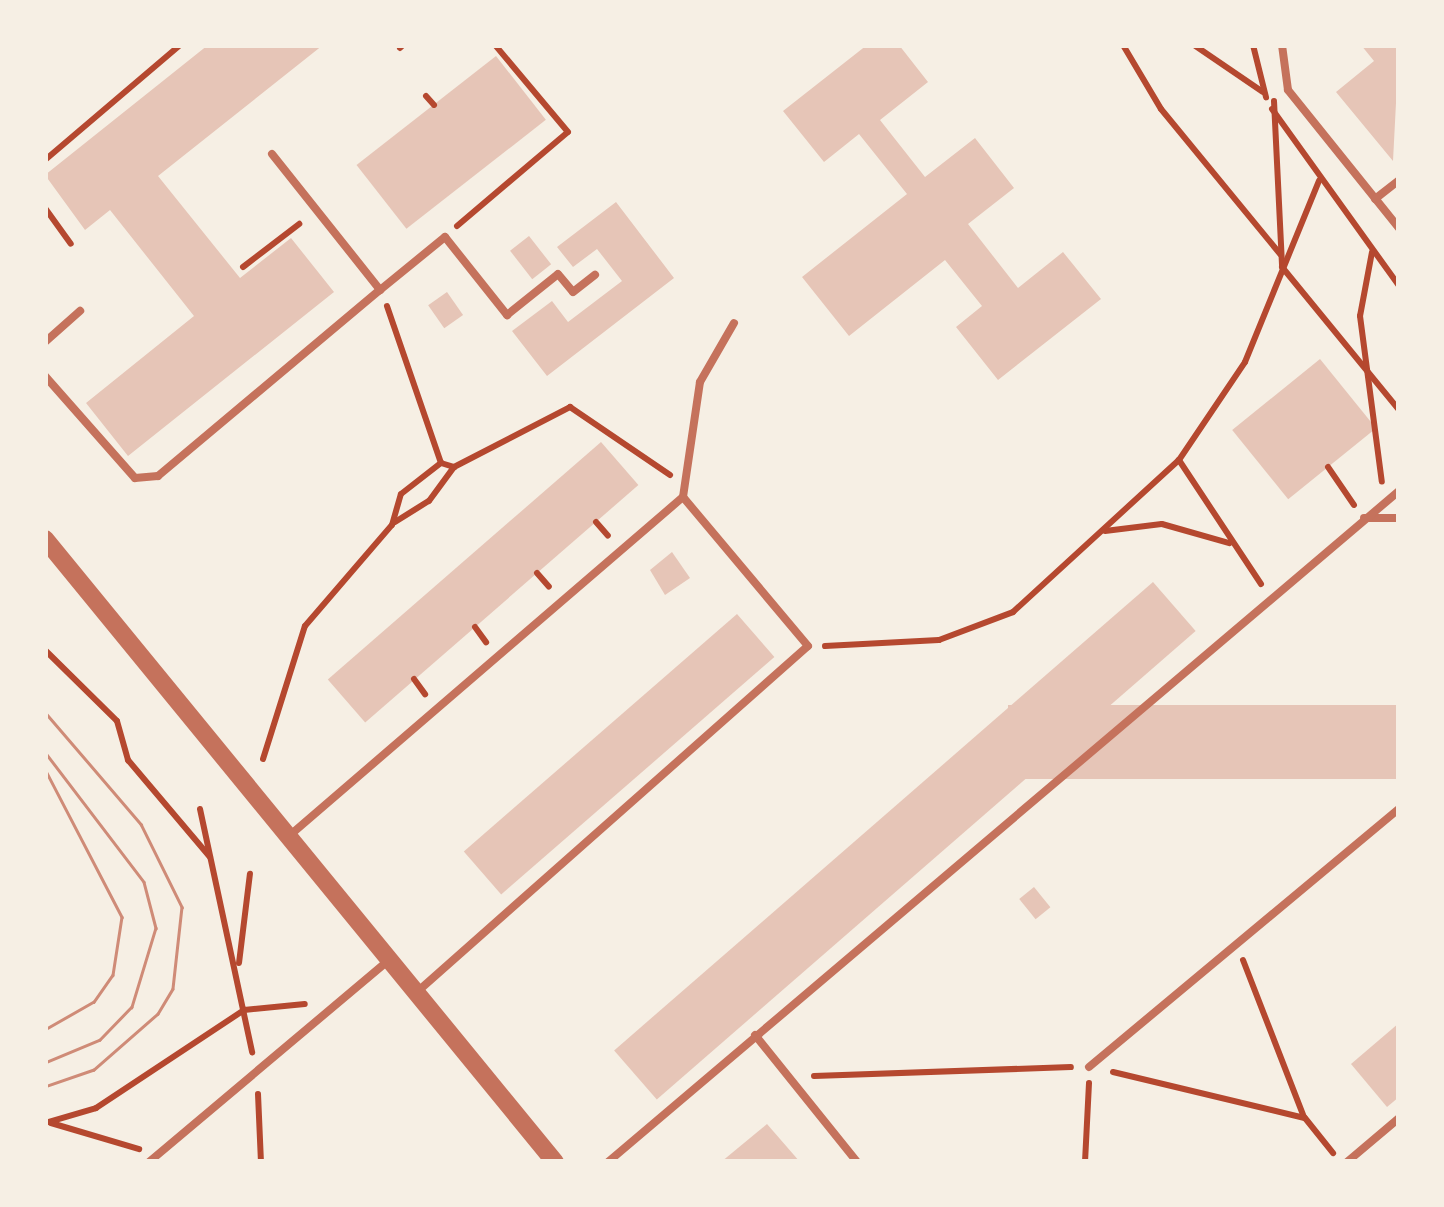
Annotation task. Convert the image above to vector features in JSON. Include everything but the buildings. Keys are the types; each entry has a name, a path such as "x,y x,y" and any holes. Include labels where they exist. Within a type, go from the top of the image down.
{"street":[{"path":"45,539 556,1162"}],"lane":[{"path":"1282,45 1288,90 1399,228"},
{"path":"272,154 380,290"},
{"path":"1375,199 1399,180"},
{"path":"45,376 136,478 158,476 445,236 508,314 558,274 573,292 595,274"},
{"path":"45,342 80,312"},
{"path":"288,836 683,497 700,382 734,324"},
{"path":"608,1162 1268,593 1399,491"},
{"path":"417,992 808,646 683,497"},
{"path":"1364,518 1399,518"},
{"path":"1090,1067 1239,949 1399,809"},
{"path":"152,1160 390,959"},
{"path":"756,1035 858,1162"},
{"path":"1346,1162 1399,1118"}],"path":[{"path":"45,160 180,45"},
{"path":"445,236 568,132 495,45"},
{"path":"1124,45 1161,109 1281,256"},
{"path":"1194,45 1265,93"},
{"path":"1254,45 1269,105 1282,268 1399,410"},
{"path":"1269,105 1288,90"},
{"path":"426,96 434,105"},
{"path":"1269,105 1319,181 1399,286"},
{"path":"808,646 939,640 1013,612 1179,460 1245,362 1319,181"},
{"path":"45,208 71,244"},
{"path":"243,267 299,224"},
{"path":"1372,251 1360,316 1385,502"},
{"path":"380,290 441,463 454,468"},
{"path":"264,759 305,626 392,525 429,501 454,468 570,407 684,486"},
{"path":"1179,460 1230,543 1268,593"},
{"path":"392,525 401,494 441,463"},
{"path":"1328,468 1364,518"},
{"path":"1099,533 1162,524 1230,543"},
{"path":"45,650 117,721"},
{"path":"118,708 117,721 128,760 214,862"},
{"path":"200,809 238,969 257,1075 261,1159 250,1162"},
{"path":"238,969 250,874"},
{"path":"1239,949 1304,1118"},
{"path":"47,1122 96,1108 244,1010 340,1000"},
{"path":"1085,1162 1090,1067"},
{"path":"47,1122 110,1135 152,1160"}],"tram line":[{"path":"45,712 141,824 182,907 173,989 158,1014 94,1070 45,1087"},
{"path":"45,752 144,882 156,928 132,1007 100,1040 45,1063"},
{"path":"45,769 122,917 113,975 94,1002 45,1030"}]}
